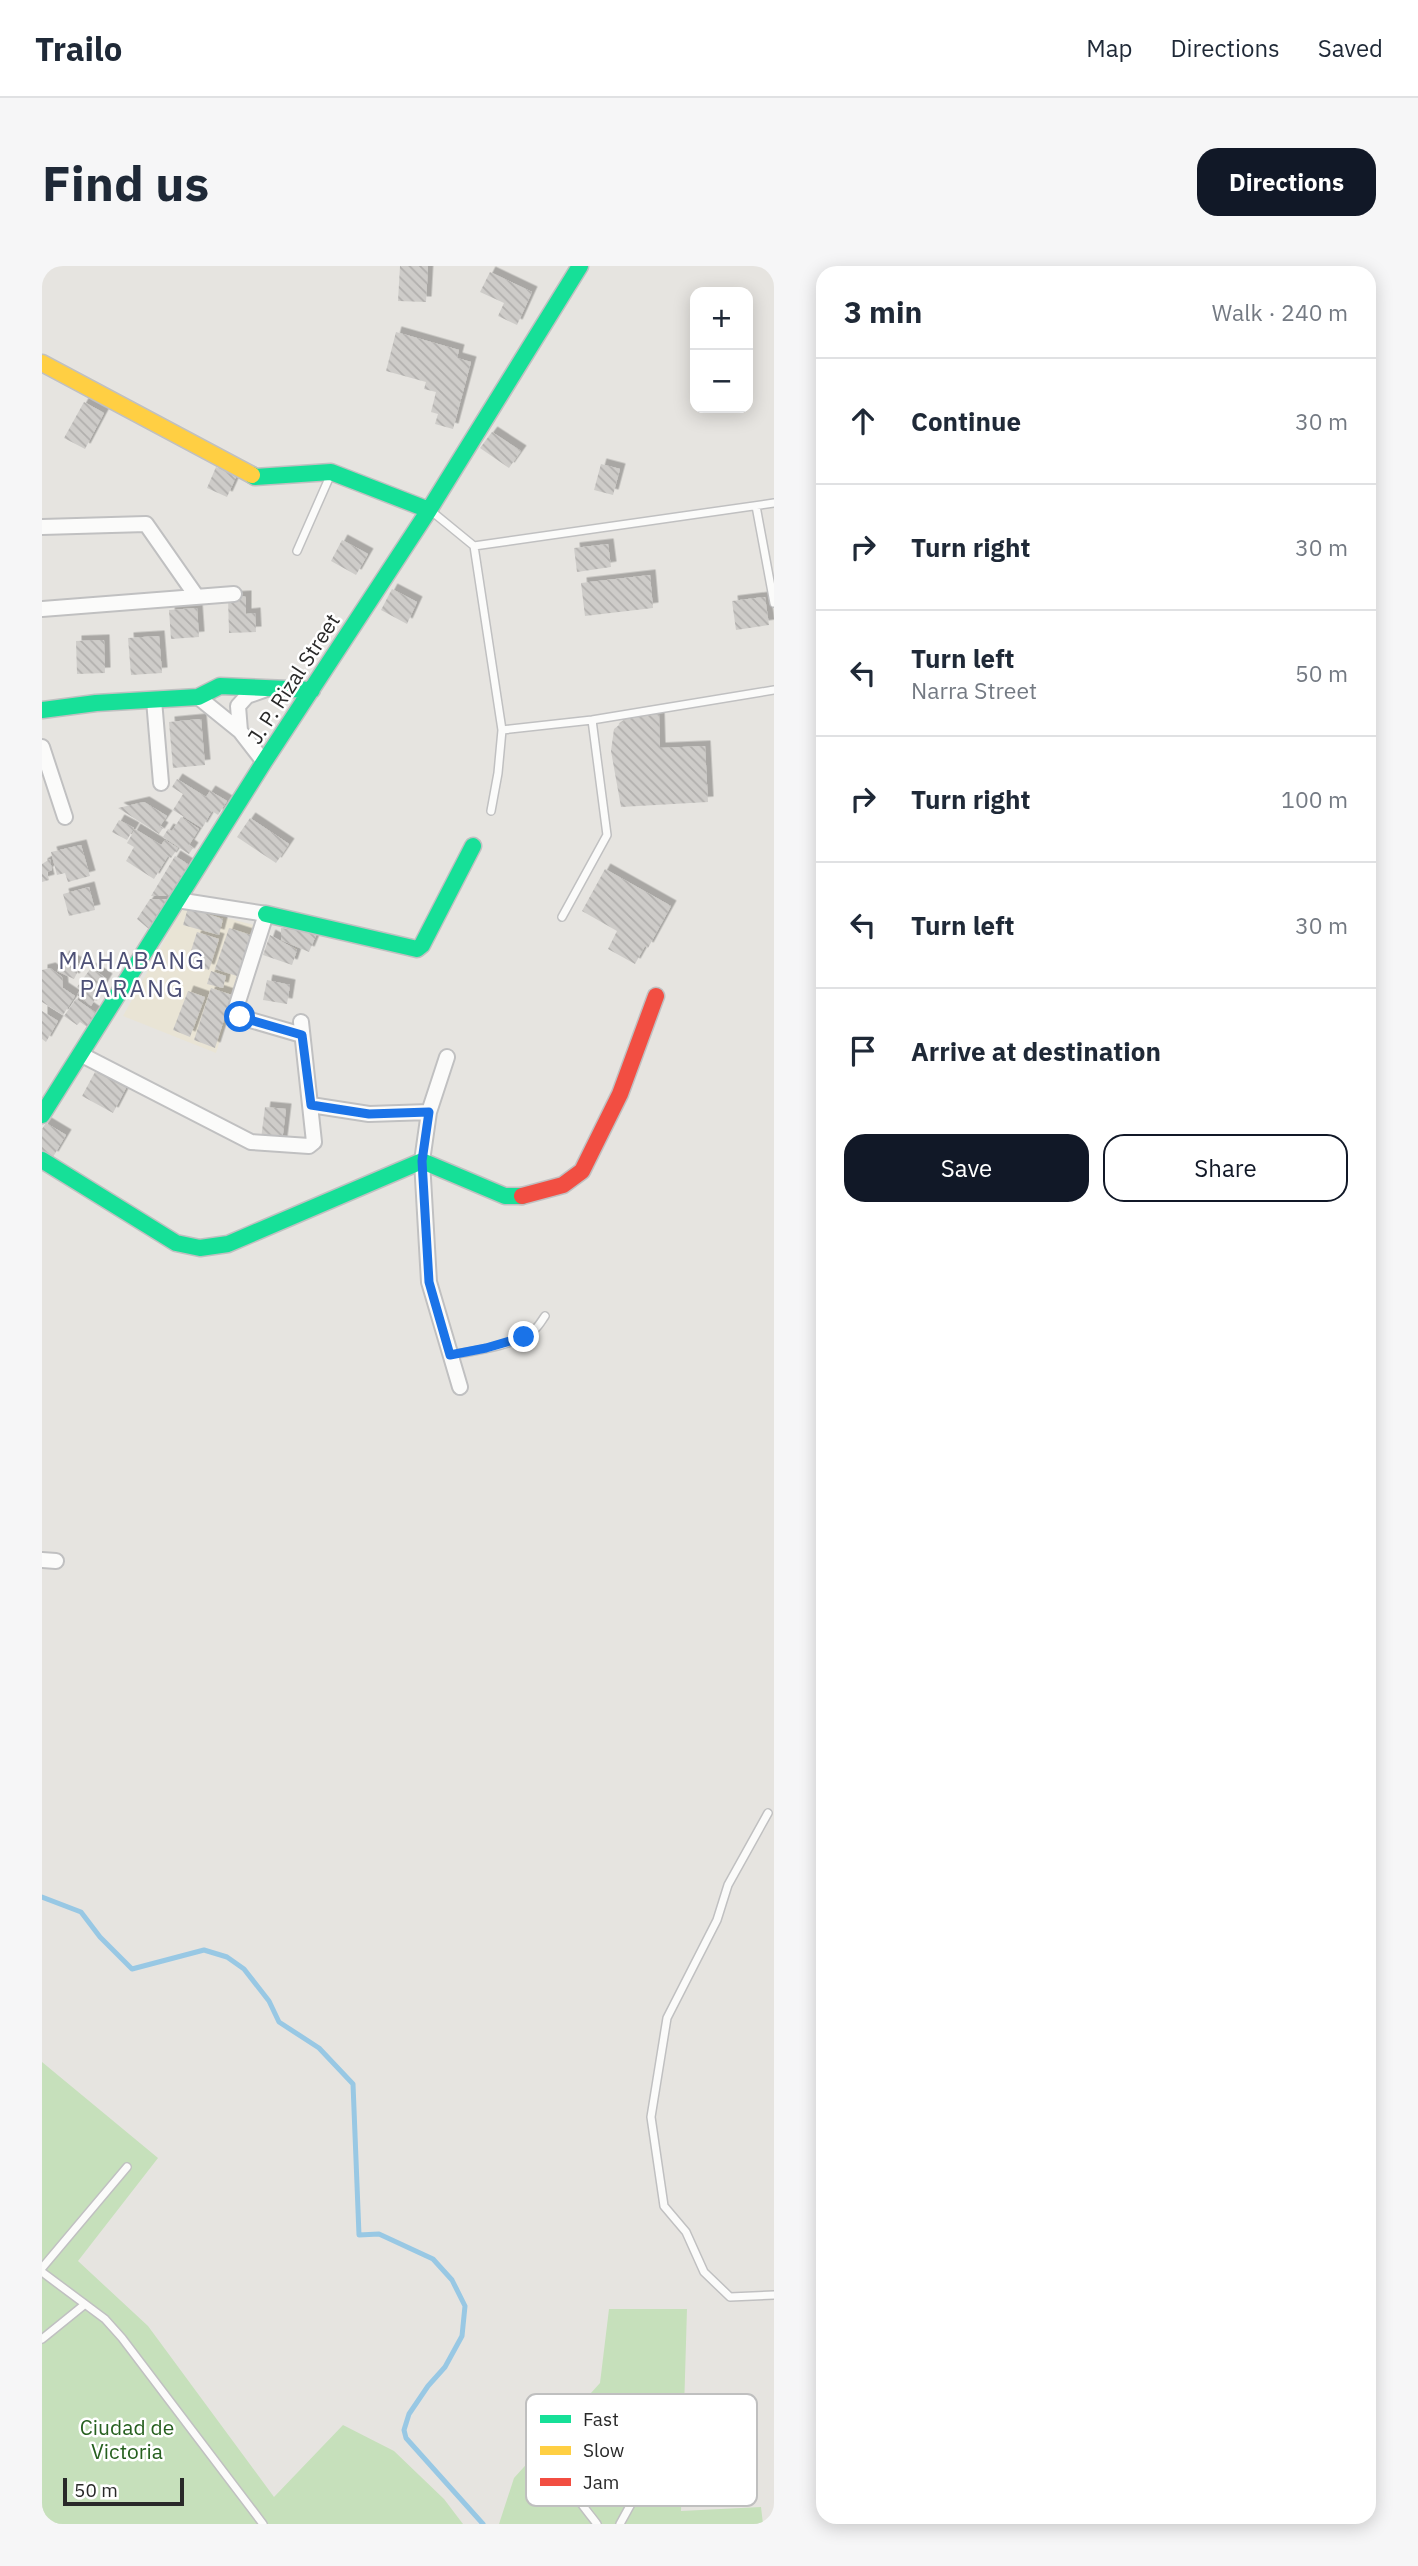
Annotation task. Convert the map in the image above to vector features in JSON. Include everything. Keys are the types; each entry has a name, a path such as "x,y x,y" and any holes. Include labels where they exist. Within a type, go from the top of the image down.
{"street":[{"name":"J. P. Rizal Street","path":"42,1115 264,762 429,510 580,266"},
{"path":"42,363 255,477 331,472 429,510"},
{"path":"42,527 146,524 197,597"},
{"path":"42,609 234,594"},
{"path":"42,710 96,703 198,697 220,686 312,690"},
{"path":"240,731 238,706 247,696 266,689"},
{"path":"198,697 240,731 264,762"},
{"path":"154,700 161,783"},
{"path":"42,747 65,817"},
{"path":"177,900 266,914 417,949 422,945 473,846"},
{"path":"80,1054 251,1142 312,1145 311,1105 302,1028 240,1017 234,1011 266,914"},
{"path":"42,1160 176,1243 200,1248 228,1244 422,1161 505,1196 520,1196 563,1185 582,1171 620,1094 656,996"},
{"path":"447,1057 429,1112 422,1161 429,1282 460,1387"},
{"path":"311,1105 369,1114 429,1112"}],"lane":[{"path":"297,551 331,472"},
{"path":"474,546 774,503"},
{"path":"757,506 774,603"},
{"path":"429,510 474,546 502,730 491,811"},
{"path":"502,730 592,720 774,690"},
{"path":"562,917 607,835 592,720"},
{"path":"450,1355 524,1337 536,1329 545,1316"},
{"path":"768,1813 729,1885 718,1920 667,2018 651,2117 664,2206 686,2232 704,2272 730,2297 774,2295"},
{"path":"127,2167 42,2270 104,2319 122,2338 262,2524"},
{"path":"42,2339 83,2305"},
{"path":"584,2506 597,2524"},
{"path":"620,2524 630,2506"}],"shaded area":[{"path":"183,907 258,926 216,1053 123,1016"}],"green space":[{"name":"Ciudad de Victoria","path":"42,2062 158,2158 78,2261 148,2326 274,2497 343,2425 394,2451 444,2499 463,2524 42,2524"},
{"path":"609,2309 687,2309 684,2394 590,2394 600,2383"},
{"path":"526,2465 526,2506 681,2506 681,2511 761,2507 763,2524 499,2524 514,2478"}],"building":[{"path":"400,266 428,266 426,302 398,301"},
{"path":"490,272 532,292 517,325 498,316 504,303 480,292"},
{"path":"396,332 459,350 457,358 471,362 453,429 435,424 438,414 431,412 436,392 424,389 426,382 386,371"},
{"path":"84,402 104,413 85,449 64,438"},
{"path":"492,432 521,451 509,468 480,448"},
{"path":"601,464 620,469 613,495 594,490"},
{"path":"216,467 236,477 227,497 207,488"},
{"path":"342,540 368,554 356,575 331,561"},
{"path":"608,544 611,567 577,572 574,548"},
{"path":"650,575 653,608 585,616 581,583"},
{"path":"392,589 417,602 407,624 381,610"},
{"path":"246,596 246,614 255,613 256,632 229,633 228,597"},
{"path":"765,597 769,625 736,630 732,601"},
{"path":"197,608 199,637 171,639 169,610"},
{"path":"159,636 162,673 131,675 128,638"},
{"path":"104,640 105,673 77,674 76,641"},
{"path":"659,714 660,748 705,746 708,802 621,807 611,751 614,729 628,718"},
{"path":"201,719 205,765 173,768 169,722"},
{"path":"177,779 206,797 210,791 227,801 218,815 212,811 202,828 173,810 183,794 172,787"},
{"path":"144,802 167,816 160,826 163,828 159,834 118,808"},
{"path":"181,817 199,829 189,845 193,848 189,854 163,837 168,829 172,831"},
{"path":"250,818 289,844 276,863 237,837"},
{"path":"119,820 134,828 127,840 112,832"},
{"path":"135,829 161,845 165,840 178,848 171,858 168,856 154,879 126,861 134,847 127,843"},
{"path":"81,845 90,876 68,882 65,873 57,875 51,852"},
{"path":"175,856 191,866 174,896 151,896"},
{"path":"50,859 52,870 47,872 49,880 42,882 42,864"},
{"path":"605,869 671,906 648,948 645,946 635,964 608,949 617,931 582,911"},
{"path":"89,887 95,910 69,916 63,894"},
{"path":"150,899 172,899 150,930 137,919"},
{"path":"188,908 223,919 219,935 183,925"},
{"path":"229,928 254,936 240,977 215,969"},
{"path":"281,928 317,933 309,952 281,940"},
{"path":"197,932 219,939 209,970 187,963"},
{"path":"270,935 297,950 292,965 263,955"},
{"path":"64,956 81,965 74,979 57,971"},
{"path":"50,968 62,977 63,988 75,996 63,1015 42,1002 42,970"},
{"path":"91,968 107,979 91,1006 77,995 80,990 77,987"},
{"path":"211,971 226,976 223,988 207,984"},
{"path":"267,980 290,985 287,1004 263,1000"},
{"path":"211,988 232,995 215,1048 194,1040"},
{"path":"188,991 205,997 190,1037 173,1030"},
{"path":"76,999 99,1015 90,1029 80,1022 77,1025 64,1016"},
{"path":"42,1011 58,1021 46,1042 42,1039"},
{"path":"95,1072 126,1088 113,1113 82,1096"},
{"path":"265,1107 286,1109 282,1142 261,1139"},
{"path":"46,1123 66,1135 53,1157 42,1151 42,1129"}],"waterway":[{"path":"42,1897 81,1912 100,1937 132,1969 204,1950 227,1957 244,1969 269,2001 279,2022 319,2048 353,2084 359,2235 379,2234 433,2259 452,2280 465,2306 462,2336 445,2367 409,2414 404,2430 406,2438 483,2524"}],"traffic: fast":[{"path":"42,1115 264,762 429,510 580,266"},
{"path":"252,475 255,477 331,472 429,510"},
{"path":"42,710 96,703 198,697 220,686 312,690"},
{"path":"266,914 417,949 422,945 473,846"},
{"path":"42,1160 176,1243 200,1248 228,1244 422,1161 505,1196 522,1196"}],"traffic: slow":[{"path":"42,363 252,475"}],"traffic: jam":[{"path":"522,1196 563,1185 582,1171 620,1094 656,996"}],"district":[{"name":"MAHABANG PARANG","path":"132,975"}],"route":[{"path":"240,1017 302,1035 311,1105 369,1114 429,1112 422,1161 429,1282 450,1355 524,1337"}]}
